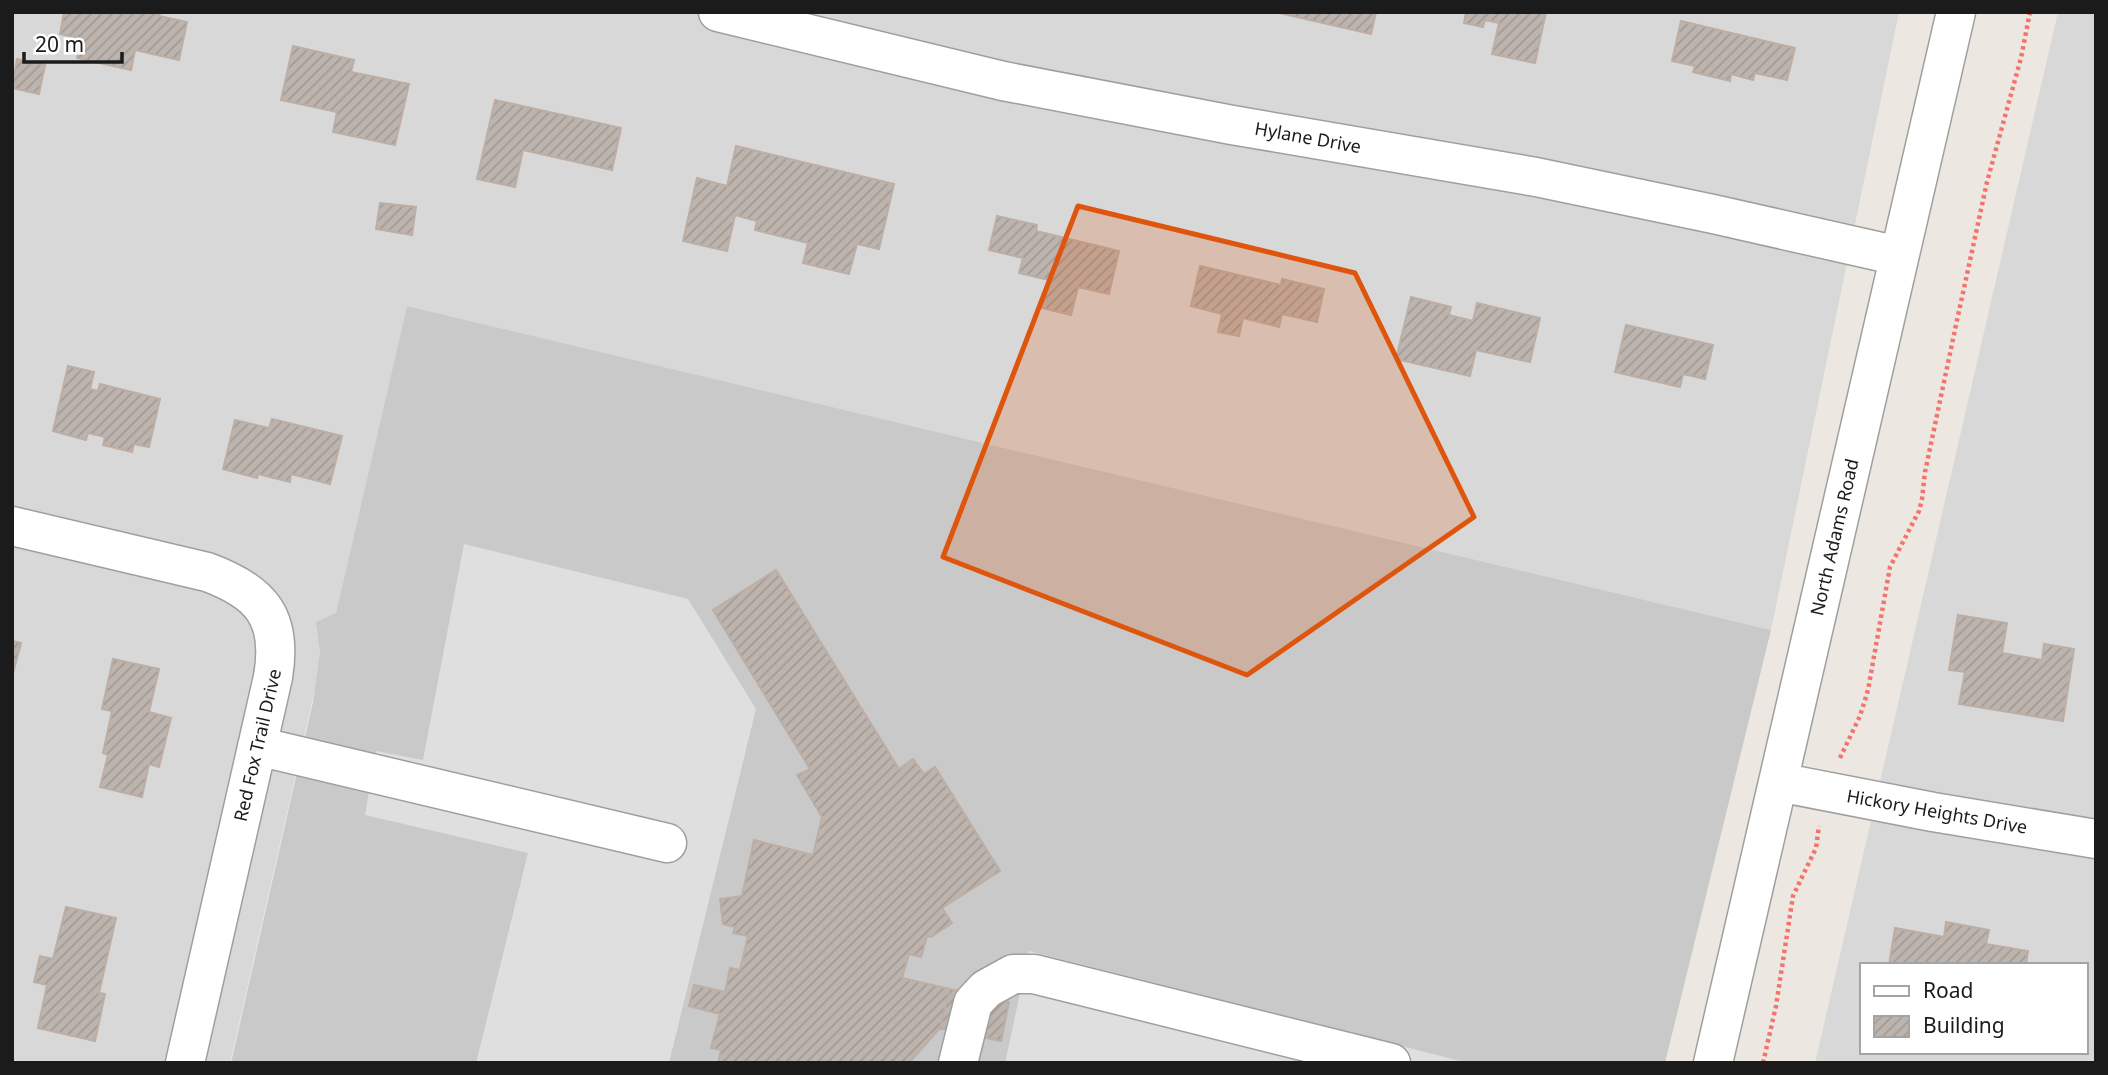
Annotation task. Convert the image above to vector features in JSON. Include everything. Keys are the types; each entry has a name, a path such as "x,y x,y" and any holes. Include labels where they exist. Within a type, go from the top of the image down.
{"street":[{"name":"Hylane Drive","path":"718,12 1003,82 1549,180 1688,208 1899,256"},
{"name":"North Adams Road","path":"1713,1063 1956,12"},
{"name":"Red Fox Trail Drive","path":"12,526 207,572 232,581 247,591 267,613 274,631 278,652 185,1063"},
{"path":"257,746 667,843"},
{"name":"Hickory Heights Drive","path":"1778,782 1933,812 2096,839"},
{"path":"958,1063 973,1003 986,989 1013,974 1034,974 1391,1063"}],"path":[{"path":"1836,765 1865,702 1890,567 1919,511 1927,459 1958,312 1987,182 2021,58 2029,12"},
{"path":"1763,1063 1776,1006 1793,896 1816,848 1819,819"}],"highlighted area":[{"path":"1078,206 1355,273 1474,517 1247,675 943,557"}],"shaded area":[{"path":"12,12 1899,12 1771,630 407,306 336,613 319,638 316,685 230,1063 12,1063"},
{"path":"2058,12 2096,12 2096,1063 1815,1063"},
{"path":"407,306 1771,630 1665,1063 231,1063 313,702 320,652 316,622 336,613"},
{"path":"464,544 688,599 756,709 669,1063 476,1063 528,853 365,815 376,751 423,760"},
{"path":"1029,951 1468,1063 1005,1063"}],"building":[{"path":"64,12 160,12 159,16 187,22 179,60 135,50 131,70 77,58 81,39 60,34"},
{"path":"1275,12 1376,12 1371,34"},
{"path":"1466,12 1546,12 1535,63 1492,54 1499,23 1485,20 1483,27 1464,23"},
{"path":"1681,21 1795,48 1787,80 1755,73 1753,80 1731,74 1730,81 1693,72 1695,66 1672,61"},
{"path":"293,46 354,60 351,72 409,84 395,145 333,132 337,112 281,100"},
{"path":"17,59 45,65 39,94 12,88"},
{"path":"495,100 621,128 612,170 523,150 515,187 477,179"},
{"path":"736,146 894,184 879,249 857,244 849,274 803,263 808,243 755,230 757,221 735,215 727,251 683,241 697,178 727,186"},
{"path":"380,203 416,207 412,235 376,229"},
{"path":"997,216 1037,225 1036,231 1119,251 1109,294 1078,287 1071,315 1042,308 1049,280 1019,273 1023,258 989,250"},
{"path":"1200,266 1281,285 1282,279 1324,289 1317,322 1282,314 1279,327 1243,318 1239,336 1218,332 1222,314 1191,306"},
{"path":"1411,297 1451,307 1449,315 1473,321 1477,303 1540,318 1530,362 1476,350 1470,376 1396,359"},
{"path":"1626,325 1713,345 1705,379 1683,374 1680,387 1615,372"},
{"path":"68,366 94,372 90,389 98,391 100,384 160,399 149,447 134,444 132,452 103,445 105,437 88,433 86,440 53,431"},
{"path":"272,419 342,436 330,484 291,474 290,482 258,474 257,478 223,469 235,420 269,428"},
{"path":"776,570 899,769 913,759 924,774 935,767 1000,871 942,908 952,923 931,937 927,936 921,957 909,954 902,978 950,989 940,1028 909,1063 718,1063 721,1050 711,1048 720,1014 689,1006 694,985 725,992 730,968 740,970 748,936 733,933 735,927 723,924 720,899 742,896 754,840 813,855 822,817 797,775 810,769 713,610"},
{"path":"1958,615 2007,623 2002,653 2042,660 2044,644 2074,649 2063,721 1959,704 1965,672 1949,670"},
{"path":"12,641 21,643 12,677"},
{"path":"113,659 159,669 149,712 171,718 159,767 149,764 142,797 100,787 108,755 103,753 112,711 102,709"},
{"path":"66,907 116,918 99,993 105,994 95,1041 38,1028 47,985 34,982 40,956 53,959"},
{"path":"1946,922 1989,930 1986,944 2028,951 2026,963 1889,963 1895,928 1944,937"},
{"path":"950,989 1009,1002 1001,1041 940,1028"}]}
